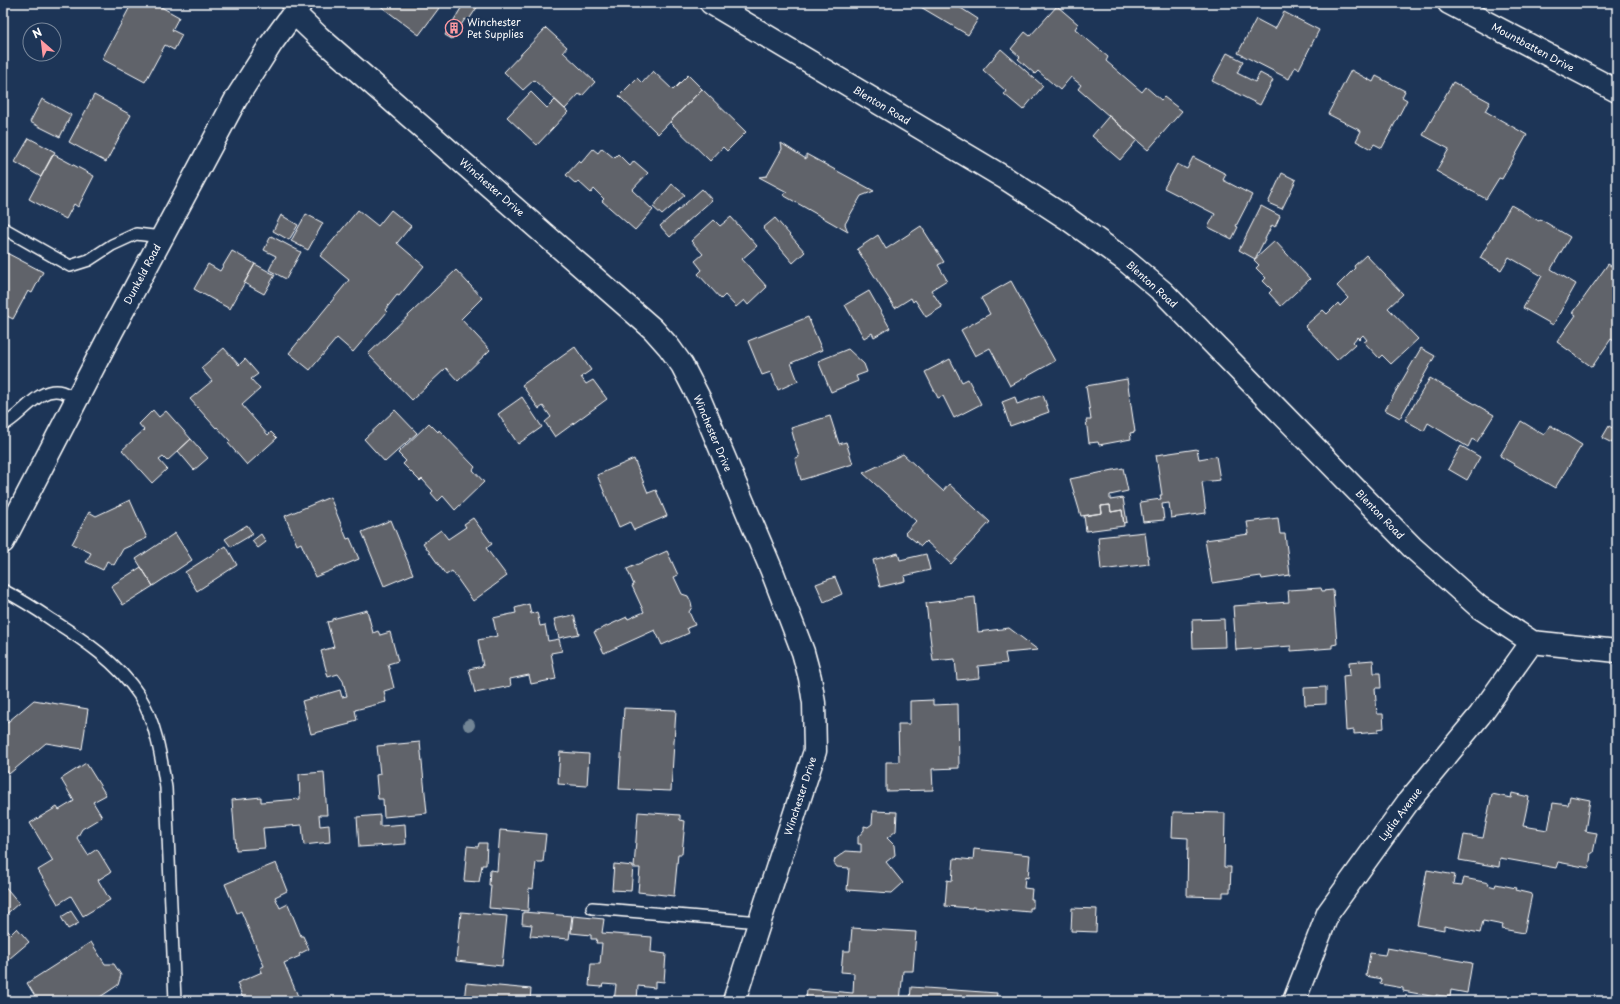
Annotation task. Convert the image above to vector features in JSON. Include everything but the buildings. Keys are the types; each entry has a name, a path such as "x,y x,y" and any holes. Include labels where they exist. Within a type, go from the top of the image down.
{"street":[{"name":"Blenton Road","path":"711,3 1005,178 1068,219 1125,260 1163,292 1412,547 1479,607 1532,642"},
{"name":"Mountbatten Drive","path":"1449,3 1617,91"},
{"name":"Dunkeld Road","path":"3,542 77,398 236,99 271,44 298,8"},
{"name":"Winchester Drive","path":"298,8 319,37 653,329 682,365 700,400 781,593 803,652 810,678 814,703 815,751 734,1001"},
{"path":"1532,642 1617,651"},
{"name":"Lydia Avenue","path":"1294,1001 1328,913 1408,802 1480,715 1532,642"}],"lane":[{"path":"3,228 70,266 89,260 112,245 136,234 162,237"},
{"path":"3,425 40,396 50,391 61,392 77,398"},
{"path":"3,590 74,634 104,658 139,695 149,715 160,752 166,788 175,1001"},
{"path":"592,908 760,922"}],"place":[{"name":"Winchester Pet Supplies","path":"454,28"}]}
